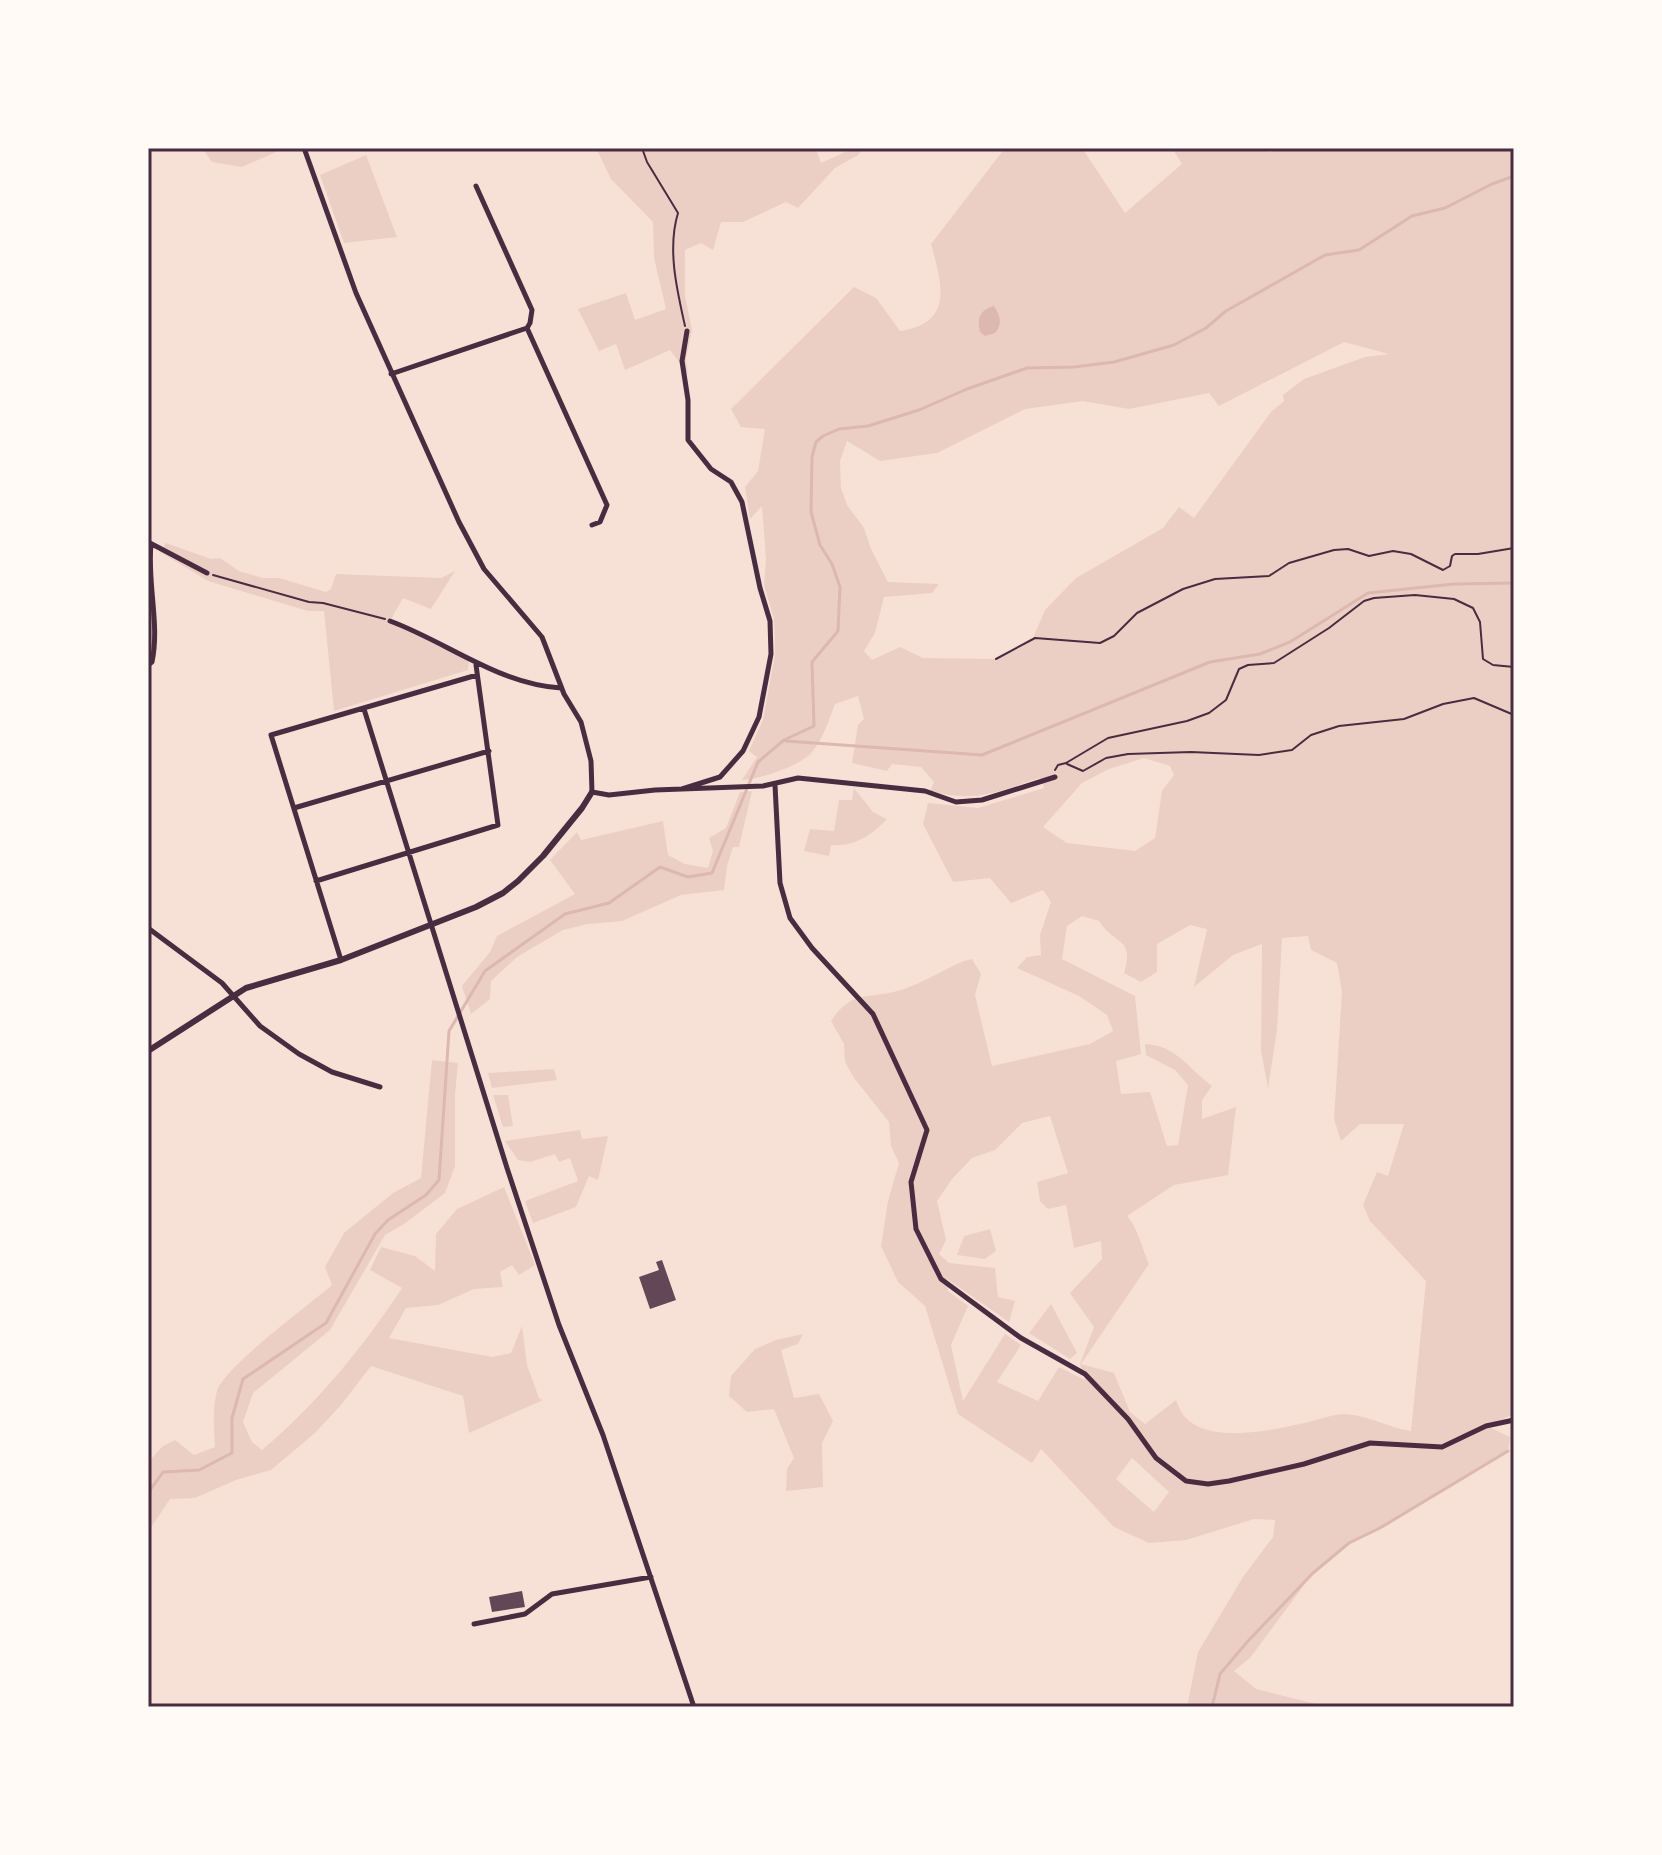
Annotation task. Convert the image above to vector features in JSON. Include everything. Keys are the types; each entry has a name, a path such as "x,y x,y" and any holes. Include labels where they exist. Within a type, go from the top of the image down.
{"street":[{"path":"148,1051 233,995 272,979 341,960 432,925 476,907 510,888 543,856 592,792 585,732 561,688 542,637 484,569 471,543 391,374 336,241 304,148"},
{"path":"391,374 527,328 530,323 532,310 476,186"},
{"path":"527,328 607,505 600,522 592,525"},
{"path":"681,790 720,777 743,751 759,717 771,654 770,621 742,502 731,482 711,469 688,440 688,400 682,361 687,331"},
{"path":"148,665 152,662 156,645 150,543 207,573"},
{"path":"390,621 422,633 476,665 561,688"},
{"path":"316,881 498,825 476,665"},
{"path":"341,960 271,735 477,675"},
{"path":"364,709 507,1168 559,1325 603,1435 694,1707"},
{"path":"294,808 489,751"},
{"path":"592,792 609,795 754,787 775,785 794,778 925,791 956,802 982,800 1055,777"},
{"path":"775,785 780,883 790,918 812,948 873,1014 927,1130 911,1182 916,1229 941,1279 1021,1338 1085,1374 1128,1419 1156,1458 1186,1481 1208,1484 1229,1481 1304,1464 1370,1443 1442,1447 1486,1426 1514,1420"},
{"path":"149,930 222,983 260,1026 310,1062 380,1087"},
{"path":"474,1624 525,1614 552,1594 651,1577"}],"path":[{"path":"642,148 647,162 678,213 672,232 677,290 687,331"},
{"path":"996,659 1035,638 1100,643 1114,636 1137,613 1183,589 1215,579 1269,576 1289,563 1334,550 1348,549 1369,556 1393,551 1411,554 1443,570 1450,566 1455,554 1514,548"},
{"path":"207,573 390,621"},
{"path":"1055,777 1056,767 1108,738 1187,721 1209,713 1226,700 1239,669 1248,665 1274,663 1371,598 1430,595 1454,599 1469,606 1479,617 1483,659 1493,665 1514,667"},
{"path":"1066,763 1083,771 1106,758 1128,754 1270,754 1292,750 1311,735 1339,726 1404,719 1443,704 1474,698 1514,715"}],"shaded area":[{"path":"202,148 285,148 242,167 212,162"},
{"path":"596,148 816,148 821,163 854,148 864,148 835,168 798,208 786,202 743,222 721,222 713,250 701,243 685,250 685,296 692,330 686,359 688,374 670,350 625,370 616,344 599,351 578,309 626,293 635,320 666,309 654,258 653,222 611,179"},
{"path":"1005,148 1082,148 1125,213 1182,164 1172,148 1257,148 1270,152 1281,148 1514,148 1514,1414 1487,1426 1510,1437 1508,1451 1380,1528 1349,1543 1313,1573 1250,1658 1234,1671 1256,1689 1328,1707 1187,1707 1198,1652 1243,1577 1273,1537 1275,1520 1254,1519 1186,1540 1149,1543 1114,1527 1041,1449 1032,1463 958,1414 925,1306 898,1282 881,1246 888,1201 899,1163 891,1146 889,1122 845,1062 844,1044 831,1021 839,1011 854,999 901,990 972,959 981,974 975,995 992,1066 1090,1044 1113,1031 1107,1015 1079,996 1017,968 1027,957 1041,955 1040,935 1051,902 1043,890 1011,903 990,878 953,882 923,824 928,803 978,808 1044,788 1040,778 986,794 961,796 930,791 934,782 921,767 892,764 887,771 852,763 858,725 864,719 858,696 835,704 821,739 808,756 776,772 742,780 757,757 749,751 763,720 775,654 774,619 764,585 766,559 762,506 750,519 745,487 758,471 765,429 741,427 731,409 854,287 876,298 900,331 929,320 940,300 931,244","holes":["1344,342 1389,354 1365,357 1304,379 1283,395 1284,401 1271,412 1194,518 1179,507 1163,528 1076,578 1045,610 1033,638 996,659 923,658 900,647 872,660 864,651 875,633 884,597 932,593 939,584 888,582 864,528 847,505 841,488 840,461 847,441 880,461 937,453 1025,409 1083,401 1129,409 1209,393 1219,406","1144,758 1170,766 1174,775 1162,791 1155,838 1135,851 1067,843 1043,827 1082,783 1109,769","1082,916 1099,921 1125,947 1127,961 1124,973 1141,982 1157,972 1157,944 1190,925 1207,929 1194,987 1233,955 1262,944 1261,1051 1268,1088 1277,1030 1282,938 1308,936 1311,950 1337,963 1342,992 1334,1119 1341,1141 1360,1124 1404,1124 1388,1176 1377,1172 1363,1205 1370,1221 1426,1281 1411,1431 1345,1414 1262,1431 1210,1431 1184,1416 1176,1400 1145,1424 1130,1412 1114,1373 1081,1364 1149,1264 1137,1232 1127,1216 1174,1185 1228,1175 1236,1107 1202,1119 1202,1100 1212,1086 1174,1053 1145,1044 1146,1055 1175,1070 1188,1085 1178,1145 1167,1146 1150,1092 1121,1094 1116,1061 1141,1054 1135,996 1062,959 1067,926","1050,1116 1068,1173 1037,1182 1040,1201 1048,1209 1066,1205 1074,1248 1101,1241 1102,1259 1070,1293 1094,1327 1080,1364 1085,1380 1059,1367 1038,1401 997,1382 1021,1345 1005,1334 963,1401 951,1345 968,1306 948,1291 947,1279 1009,1322 1015,1301 998,1297 995,1268 949,1263 939,1254 946,1240 937,1201 972,1158 995,1150 1022,1123","1132,1458 1169,1492 1154,1512 1116,1479"]},
{"path":"366,155 397,237 344,243 320,175"},
{"path":"994,306 1000,323 995,333 985,336 980,332 979,319 985,310"},
{"path":"166,543 211,559 220,558 239,571 263,578 279,578 326,592 331,589 336,574 441,578 455,571 431,609 403,598 390,621 469,660 468,670 334,711 324,611 308,611 208,581 160,552"},
{"path":"854,788 873,812 887,819 862,839 831,845 829,856 804,851 810,829 834,831 839,800 852,800"},
{"path":"752,791 739,847 733,847 727,866 724,890 681,895 622,921 563,930 517,957 491,981 490,999 471,1014 462,986 490,952 497,936 575,894 550,860 577,832 581,840 663,821 668,855 685,864 708,868 713,851 709,838 726,828 740,792"},
{"path":"432,1060 458,1063 455,1166 445,1193 385,1235 330,1330 253,1393 243,1422 252,1442 262,1450 302,1414 355,1353 402,1288 370,1270 381,1247 415,1256 435,1271 436,1234 457,1209 504,1187 535,1265 519,1275 512,1265 500,1272 503,1287 474,1289 438,1305 406,1308 389,1338 492,1357 511,1353 522,1326 527,1365 539,1398 543,1400 469,1433 463,1396 371,1366 315,1433 271,1470 236,1480 195,1498 170,1499 148,1532 148,1462 163,1446 175,1440 194,1455 215,1447 214,1405 223,1380 268,1336 332,1285 325,1267 344,1233 393,1193 421,1178"},
{"path":"554,1069 557,1080 492,1088 488,1073"},
{"path":"493,1095 508,1095 513,1126 503,1127"},
{"path":"580,1130 582,1139 608,1136 598,1180 589,1176 576,1207 533,1223 525,1201 578,1181 570,1158 559,1162 555,1154 530,1162 518,1160 505,1141"},
{"path":"990,1229 996,1251 985,1259 957,1255 964,1236"},
{"path":"1051,1304 1077,1353 1070,1359 1029,1333"},
{"path":"803,1334 798,1344 781,1350 794,1398 819,1394 833,1421 822,1443 823,1487 786,1491 787,1469 794,1458 774,1409 747,1412 729,1396 731,1376 755,1349"}],"building":[{"path":"662,1260 676,1300 650,1309 639,1277 659,1270 656,1262"},
{"path":"522,1591 525,1607 492,1612 489,1597"}],"waterway":[{"path":"148,1493 163,1472 199,1470 232,1453 232,1418 243,1379 326,1323 375,1234 388,1220 426,1195 439,1180 449,1031 485,971 565,914 609,903 660,867 688,877 712,873 758,762 784,740 814,726 812,662 838,631 840,587 832,564 820,545 811,512 812,457 816,442 839,429 868,426 919,410 1027,368 1114,362 1174,345 1206,328 1226,311 1325,255 1359,250 1412,216 1445,208 1514,176"},
{"path":"786,741 982,755 1210,662 1260,654 1290,642 1368,593 1454,584 1514,583"},
{"path":"1212,1707 1220,1674 1313,1573 1349,1543 1380,1528 1508,1451"}]}
